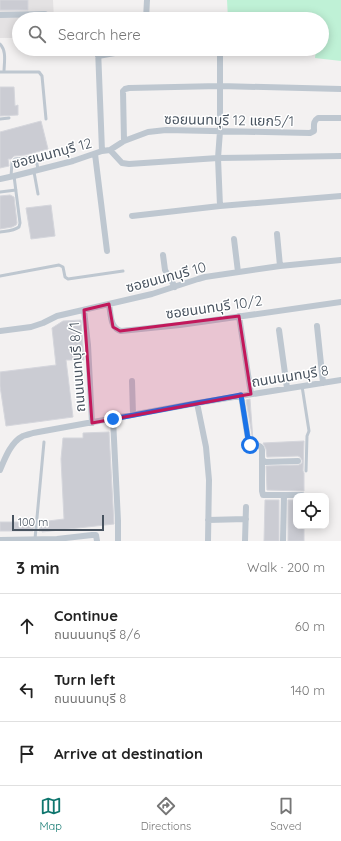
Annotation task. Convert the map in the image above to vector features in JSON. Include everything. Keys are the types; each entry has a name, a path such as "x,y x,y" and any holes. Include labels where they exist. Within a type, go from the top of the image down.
{"street":[{"path":"146,12 147,0"},
{"path":"0,15 12,16"},
{"path":"98,56 102,151"},
{"path":"220,56 220,131 218,158 220,206"},
{"path":"124,141 123,91 129,88 220,86 341,89"},
{"name":"ซอยนนทบุรี 12 แยก5/1","path":"110,150 124,141 148,132 166,130 310,133 314,130 314,122 318,118 341,118"},
{"path":"110,150 122,163 125,164 218,158 341,156"},
{"name":"ซอยนนทบุรี 12","path":"0,179 73,162 102,151 110,150"},
{"path":"95,154 107,251"},
{"path":"132,216 220,206 341,196"},
{"path":"277,234 280,266"},
{"path":"234,240 238,272"},
{"path":"163,255 165,270 176,286"},
{"name":"ซอยนนทบุรี 10","path":"0,331 43,323 57,316 152,294 198,279 280,266 341,260"},
{"name":"ซอยนนทบุรี 10/2","path":"109,304 113,326 120,331 180,325 341,302"},
{"name":"ถนนนนทบุรี 8/1","path":"84,310 88,345 92,423"},
{"path":"238,316 251,394"},
{"path":"317,326 323,383"},
{"path":"279,330 287,388"},
{"name":"ถนนนนทบุรี 8","path":"0,470 11,448 18,440 23,436 33,433 241,395 341,380"},
{"path":"132,381 133,415"},
{"path":"241,395 250,445 262,447 263,494 293,494"},
{"path":"197,403 206,447 209,480 208,541"},
{"path":"113,419 118,541"},
{"path":"262,459 265,462 298,461"},
{"path":"283,541 284,494"},
{"path":"245,541 246,507"},
{"path":"208,520 246,519"},
{"path":"0,540 56,540 96,535 97,541"}],"lane":[{"path":"0,44 4,49 2,72 40,72 42,76 46,119"},
{"path":"0,119 9,118"},
{"path":"0,232 16,230 20,223 13,177 12,162 15,159 34,157 36,159 38,194"},
{"path":"0,192 16,190"},
{"path":"0,276 59,265 63,267 65,277 68,279 123,271"},
{"path":"302,386 309,431 307,436 306,471"},
{"path":"35,540 44,442"}],"highlighted area":[{"path":"109,304 113,327 120,331 239,316 251,394 92,423 84,310"}],"shaded area":[{"path":"0,0 53,0 54,12 12,12 12,38 0,38"}],"green space":[{"path":"227,0 341,0 341,61 315,58 315,56 329,56 329,12 228,12"}],"building":[{"path":"0,0 28,0 28,10 0,10"},
{"path":"0,87 14,87 15,106 18,105 18,115 0,116"},
{"path":"41,121 48,149 25,155 14,156 11,159 8,159 9,166 0,168 0,132"},
{"path":"10,195 14,197 17,223 12,227 0,229 0,196"},
{"path":"51,205 55,236 31,239 26,208"},
{"path":"81,320 84,360 66,360 73,417 6,426 0,386 0,372 56,365 52,328 63,321"},
{"path":"250,399 253,441 246,400"},
{"path":"109,432 114,524 42,532 39,531 40,522 64,519 61,459 63,438 83,438 83,433"},
{"path":"304,441 304,491 267,490 266,466 299,465 302,463 302,460 298,456 267,457 266,449 263,443"},
{"path":"265,500 279,500 279,541 264,541"},
{"path":"288,500 293,500 293,529 304,529 304,541 288,541"},
{"path":"0,522 34,522 33,531 0,531"}],"route":[{"path":"113,419 241,395 250,445"}]}
